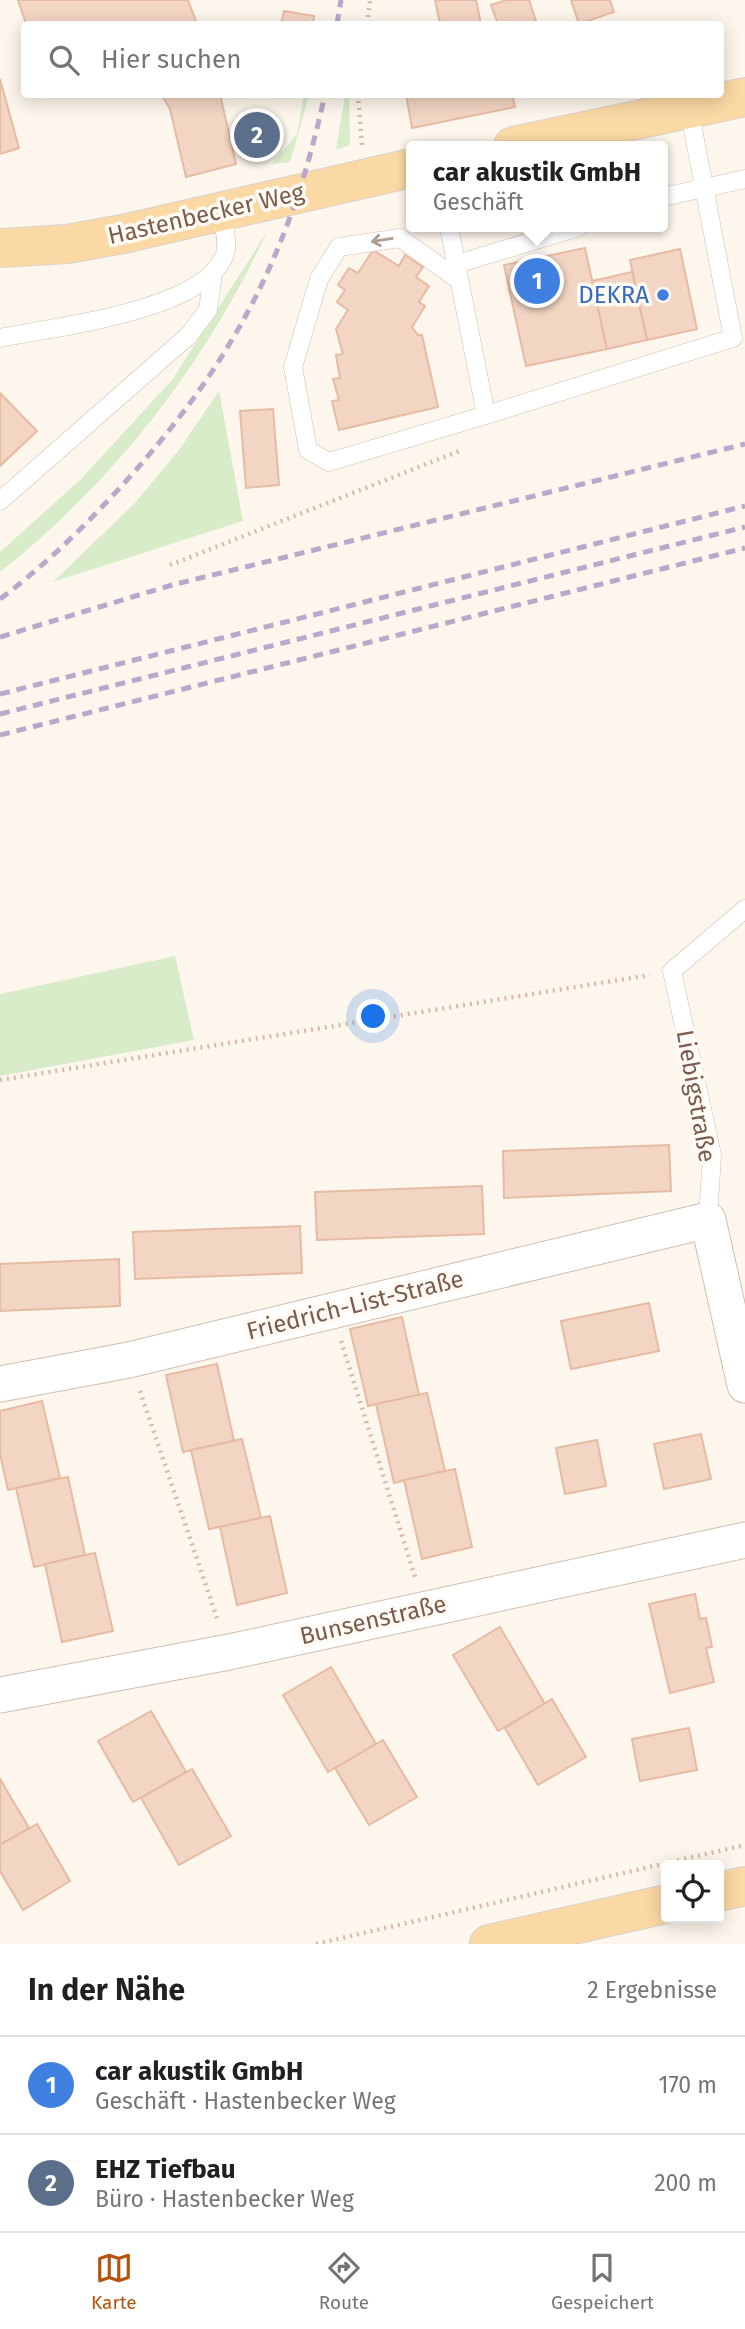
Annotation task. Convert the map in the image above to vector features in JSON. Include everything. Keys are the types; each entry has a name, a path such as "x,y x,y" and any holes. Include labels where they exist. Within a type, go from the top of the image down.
{"main road":[{"path":"537,141 745,97"},
{"name":"Hastenbecker Weg","path":"0,248 67,244 406,169"},
{"path":"724,1891 745,1886"},
{"path":"489,1944 661,1905"}],"street":[{"name":"Friedrich-List-Straße","path":"0,1384 129,1360 708,1220"},
{"name":"Liebigstraße","path":"708,1220 739,1327 745,1385"},
{"name":"Bunsenstraße","path":"0,1695 229,1652 745,1540"}],"lane":[{"path":"459,273 400,237 339,247 319,279 308,326 293,367 308,450 329,462 739,335 702,188 689,109"},
{"path":"668,196 745,179"},
{"path":"0,338 118,314 172,299 192,290 213,273 225,254 227,241 220,211"},
{"path":"450,232 486,415"},
{"path":"459,273 566,232"},
{"path":"0,501 188,336 208,310 213,273"},
{"path":"672,971 745,909"},
{"name":"Liebigstraße","path":"672,971 712,1155 708,1220"}],"path":[{"path":"367,21 370,0"},
{"path":"358,98 368,177"},
{"path":"170,565 470,447 486,415"},
{"path":"0,1080 672,971"},
{"path":"331,1311 425,1608"},
{"path":"129,1360 229,1652"},
{"path":"316,1944 745,1845"}],"green space":[{"path":"303,98 308,98 290,162 272,164 297,134"},
{"path":"345,98 349,98 350,145 336,150"},
{"path":"267,232 215,328 186,374 153,417 82,499 0,572 0,552 80,480 172,380"},
{"path":"219,391 243,521 53,582 135,503 179,450"},
{"path":"175,956 194,1040 0,1076 0,994"}],"building":[{"path":"18,0 188,0 196,21 25,21"},
{"path":"435,0 476,0 480,21 439,21"},
{"path":"507,0 529,0 536,21 497,21 491,5"},
{"path":"571,0 610,0 614,12 588,21 578,21"},
{"path":"284,11 314,16 313,21 282,21"},
{"path":"0,79 19,148 0,154"},
{"path":"163,98 221,98 236,164 186,177 170,109"},
{"path":"407,98 513,98 515,107 412,128"},
{"path":"585,248 607,349 526,366 504,265"},
{"path":"680,249 697,329 647,340 630,260"},
{"path":"373,250 399,266 405,255 423,267 416,277 429,286 419,302 425,306 412,327 418,335 422,335 438,407 339,430 332,401 339,400 333,379 340,378 336,355 343,354 336,329 348,310 337,302 345,290 338,285 349,268 358,273"},
{"path":"632,272 647,340 607,349 592,281"},
{"path":"0,393 37,431 0,466"},
{"path":"273,409 279,485 246,488 240,411"},
{"path":"669,1145 671,1191 504,1198 503,1151"},
{"path":"482,1186 484,1234 317,1240 315,1192"},
{"path":"300,1226 302,1273 135,1279 133,1232"},
{"path":"119,1259 120,1306 0,1311 0,1264"},
{"path":"649,1303 659,1351 571,1369 561,1321"},
{"path":"402,1317 419,1395 368,1406 350,1329"},
{"path":"217,1364 234,1441 183,1452 166,1375"},
{"path":"427,1393 445,1471 394,1483 376,1404"},
{"path":"42,1401 60,1478 8,1490 0,1454 0,1411"},
{"path":"701,1434 711,1479 664,1489 654,1444"},
{"path":"242,1439 261,1518 209,1529 191,1450"},
{"path":"597,1440 606,1486 565,1494 556,1448"},
{"path":"455,1469 472,1547 422,1559 404,1480"},
{"path":"68,1477 85,1555 34,1567 16,1488"},
{"path":"270,1516 287,1593 237,1605 220,1527"},
{"path":"95,1553 113,1631 62,1642 45,1564"},
{"path":"695,1594 700,1619 706,1618 712,1647 706,1648 714,1682 670,1693 649,1604"},
{"path":"500,1627 545,1704 498,1731 453,1655"},
{"path":"331,1667 376,1744 328,1772 283,1695"},
{"path":"552,1699 586,1757 538,1785 505,1728"},
{"path":"151,1711 186,1772 133,1802 98,1741"},
{"path":"689,1728 697,1770 640,1781 632,1739"},
{"path":"383,1740 417,1797 369,1825 335,1768"},
{"path":"192,1769 231,1836 179,1865 141,1798"},
{"path":"0,1779 29,1828 0,1845"},
{"path":"37,1824 70,1881 23,1910 0,1871 0,1845"}],"railway":[{"path":"338,21 341,0"},
{"path":"0,599 34,572 127,480 165,436 228,347 276,254 295,204 324,98"},
{"path":"0,637 172,585 745,444"},
{"path":"0,694 745,506"},
{"path":"0,714 745,527"},
{"path":"0,735 745,548"}],"place":[{"name":"EHZ Tiefbau","path":"257,135"},
{"name":"car akustik GmbH","path":"537,281"},
{"name":"DEKRA","path":"663,295"}]}
